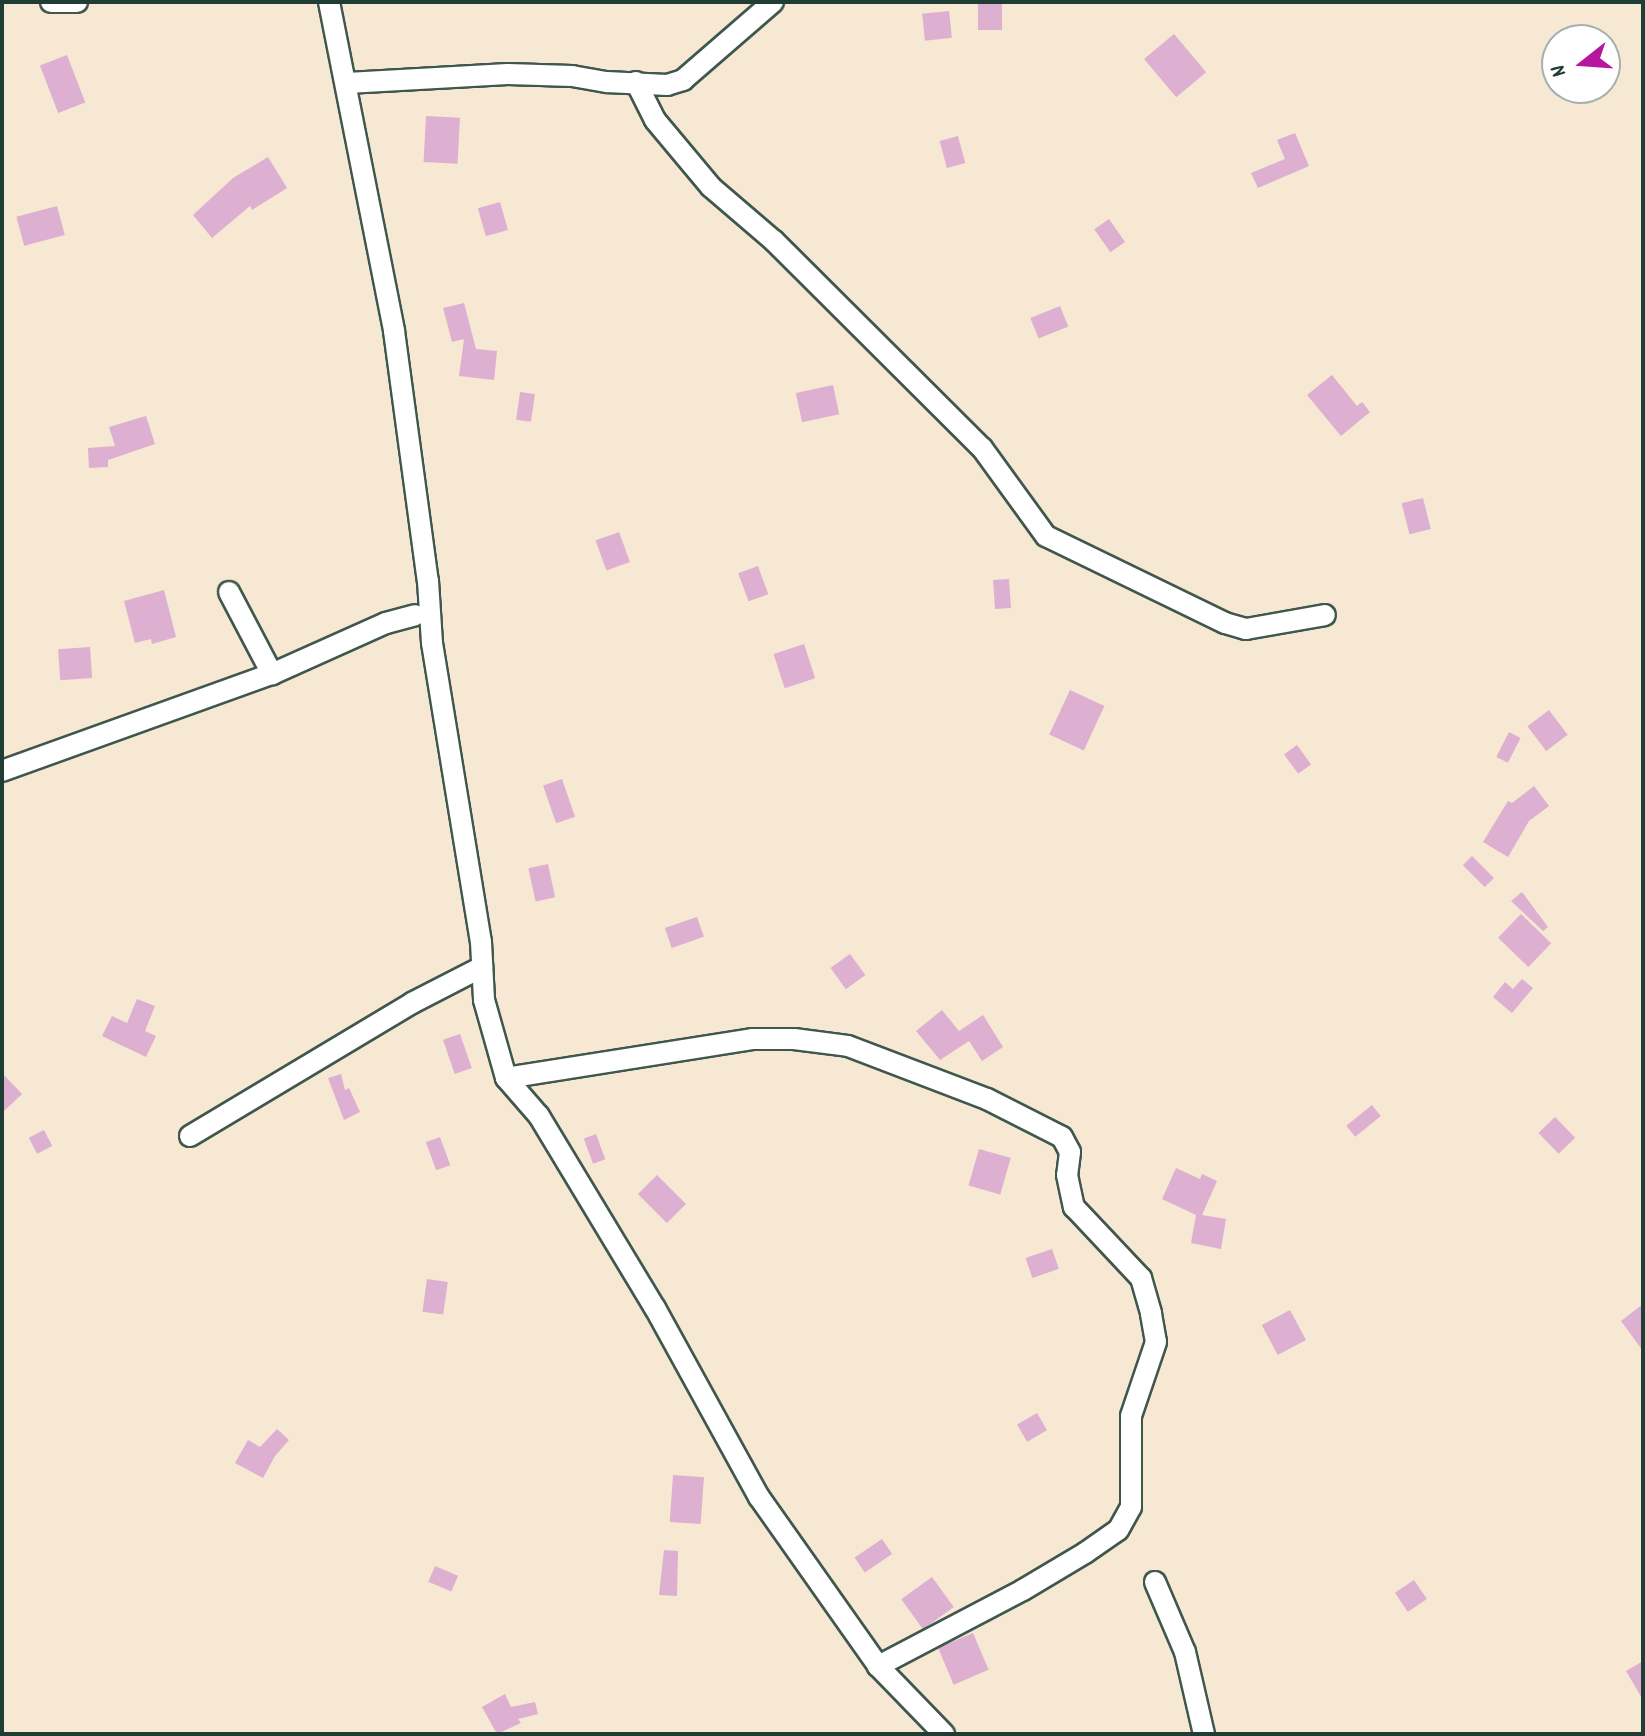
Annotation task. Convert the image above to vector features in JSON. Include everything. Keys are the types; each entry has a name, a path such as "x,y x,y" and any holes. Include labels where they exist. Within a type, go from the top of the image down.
{"street":[{"path":"51,2 77,2"},
{"path":"329,2 394,331 428,581 432,643 482,967 484,1000 506,1078 539,1116 647,1295 759,1497 878,1666 944,1734"},
{"path":"347,83 508,74 667,85 683,80 773,2"},
{"path":"636,82 655,120 711,187 774,241 982,448 1046,536 1225,623 1246,629 1325,615"},
{"path":"415,615 428,581"},
{"path":"229,592 272,674"},
{"path":"415,615 432,643"},
{"path":"2,771 272,674 386,623 415,615"},
{"path":"190,1136 412,1003 482,967"},
{"path":"506,1078 752,1039 794,1039 848,1046 987,1099 1062,1137 1070,1152 1067,1175 1074,1207 1141,1278 1151,1314 1156,1342 1131,1416 1131,1507 1118,1530 1085,1553 1023,1590 878,1666"},
{"path":"1155,1582 1185,1652 1204,1734"}],"building":[{"path":"978,2 1002,2 1002,30 978,30"},
{"path":"949,11 952,38 925,41 922,14"},
{"path":"1174,34 1206,72 1176,97 1144,59"},
{"path":"67,55 85,103 58,113 40,65"},
{"path":"426,116 460,118 458,164 424,162"},
{"path":"1295,133 1309,166 1258,188 1251,173 1285,159 1277,140"},
{"path":"958,136 965,163 947,168 940,141"},
{"path":"268,157 287,188 252,210 250,206 212,238 193,215 233,178"},
{"path":"500,202 508,230 486,236 478,208"},
{"path":"57,206 65,235 24,246 16,217"},
{"path":"1109,219 1125,242 1110,252 1094,229"},
{"path":"464,303 476,349 497,351 494,380 459,376 464,339 452,342 443,308"},
{"path":"1060,306 1068,326 1039,338 1030,318"},
{"path":"1332,375 1357,406 1362,402 1370,412 1341,436 1307,395"},
{"path":"833,385 839,414 802,422 796,393"},
{"path":"520,392 535,394 531,422 516,420"},
{"path":"146,416 155,444 108,460 108,467 89,468 88,448 115,446 109,427"},
{"path":"1423,498 1431,529 1409,534 1402,503"},
{"path":"619,532 630,562 606,571 596,541"},
{"path":"758,566 768,594 749,601 738,573"},
{"path":"1009,579 1011,608 995,609 993,580"},
{"path":"164,590 176,637 152,644 151,639 135,643 124,601"},
{"path":"804,644 815,678 785,688 774,654"},
{"path":"90,647 92,678 60,680 58,649"},
{"path":"1070,690 1104,706 1084,750 1049,734"},
{"path":"1549,710 1568,735 1546,751 1527,726"},
{"path":"1509,732 1521,738 1508,763 1496,757"},
{"path":"1297,745 1311,764 1298,774 1284,754"},
{"path":"562,779 575,817 556,823 543,786"},
{"path":"1534,786 1549,806 1529,821 1508,857 1483,842 1508,801 1512,803"},
{"path":"1472,856 1494,878 1485,887 1463,865"},
{"path":"548,864 555,897 536,901 528,868"},
{"path":"1522,892 1548,927 1543,931 1511,901"},
{"path":"1521,914 1551,943 1528,967 1498,938"},
{"path":"697,917 704,937 672,948 665,928"},
{"path":"850,954 865,975 846,989 831,968"},
{"path":"1522,979 1533,988 1512,1013 1493,997 1505,982 1513,989"},
{"path":"137,999 155,1006 145,1031 156,1036 146,1057 102,1036 112,1016 127,1023"},
{"path":"942,1010 959,1031 983,1015 1003,1047 982,1061 969,1041 940,1060 916,1031"},
{"path":"460,1034 472,1068 455,1074 443,1040"},
{"path":"2,1073 22,1094 2,1113"},
{"path":"341,1074 345,1090 349,1088 360,1112 344,1120 328,1078"},
{"path":"1372,1105 1381,1116 1355,1137 1346,1126"},
{"path":"1555,1117 1575,1138 1559,1154 1538,1133"},
{"path":"44,1130 52,1146 37,1154 29,1138"},
{"path":"596,1134 605,1159 593,1164 584,1138"},
{"path":"440,1137 450,1165 436,1170 426,1142"},
{"path":"979,1149 1011,1158 1000,1195 969,1186"},
{"path":"1176,1168 1200,1179 1202,1174 1217,1181 1202,1215 1226,1219 1221,1249 1191,1243 1196,1215 1162,1199"},
{"path":"657,1175 686,1204 667,1223 638,1194"},
{"path":"1052,1249 1059,1269 1032,1278 1026,1258"},
{"path":"427,1279 448,1282 443,1315 422,1312"},
{"path":"1643,1304 1643,1351 1621,1321"},
{"path":"1290,1310 1306,1340 1278,1355 1262,1325"},
{"path":"1037,1413 1047,1430 1027,1442 1017,1424"},
{"path":"277,1429 289,1440 275,1456 263,1478 235,1463 248,1440 260,1447"},
{"path":"673,1475 704,1477 701,1524 670,1522"},
{"path":"882,1539 892,1554 865,1572 855,1557"},
{"path":"664,1550 678,1551 677,1596 659,1595"},
{"path":"435,1566 458,1576 451,1591 428,1582"},
{"path":"932,1577 954,1607 923,1629 901,1599"},
{"path":"1414,1580 1427,1599 1408,1612 1395,1593"},
{"path":"973,1633 989,1670 954,1685 938,1648"},
{"path":"1643,1661 1643,1700 1626,1671"},
{"path":"505,1694 511,1707 535,1702 538,1714 518,1719 521,1723 497,1734 482,1707"}]}
